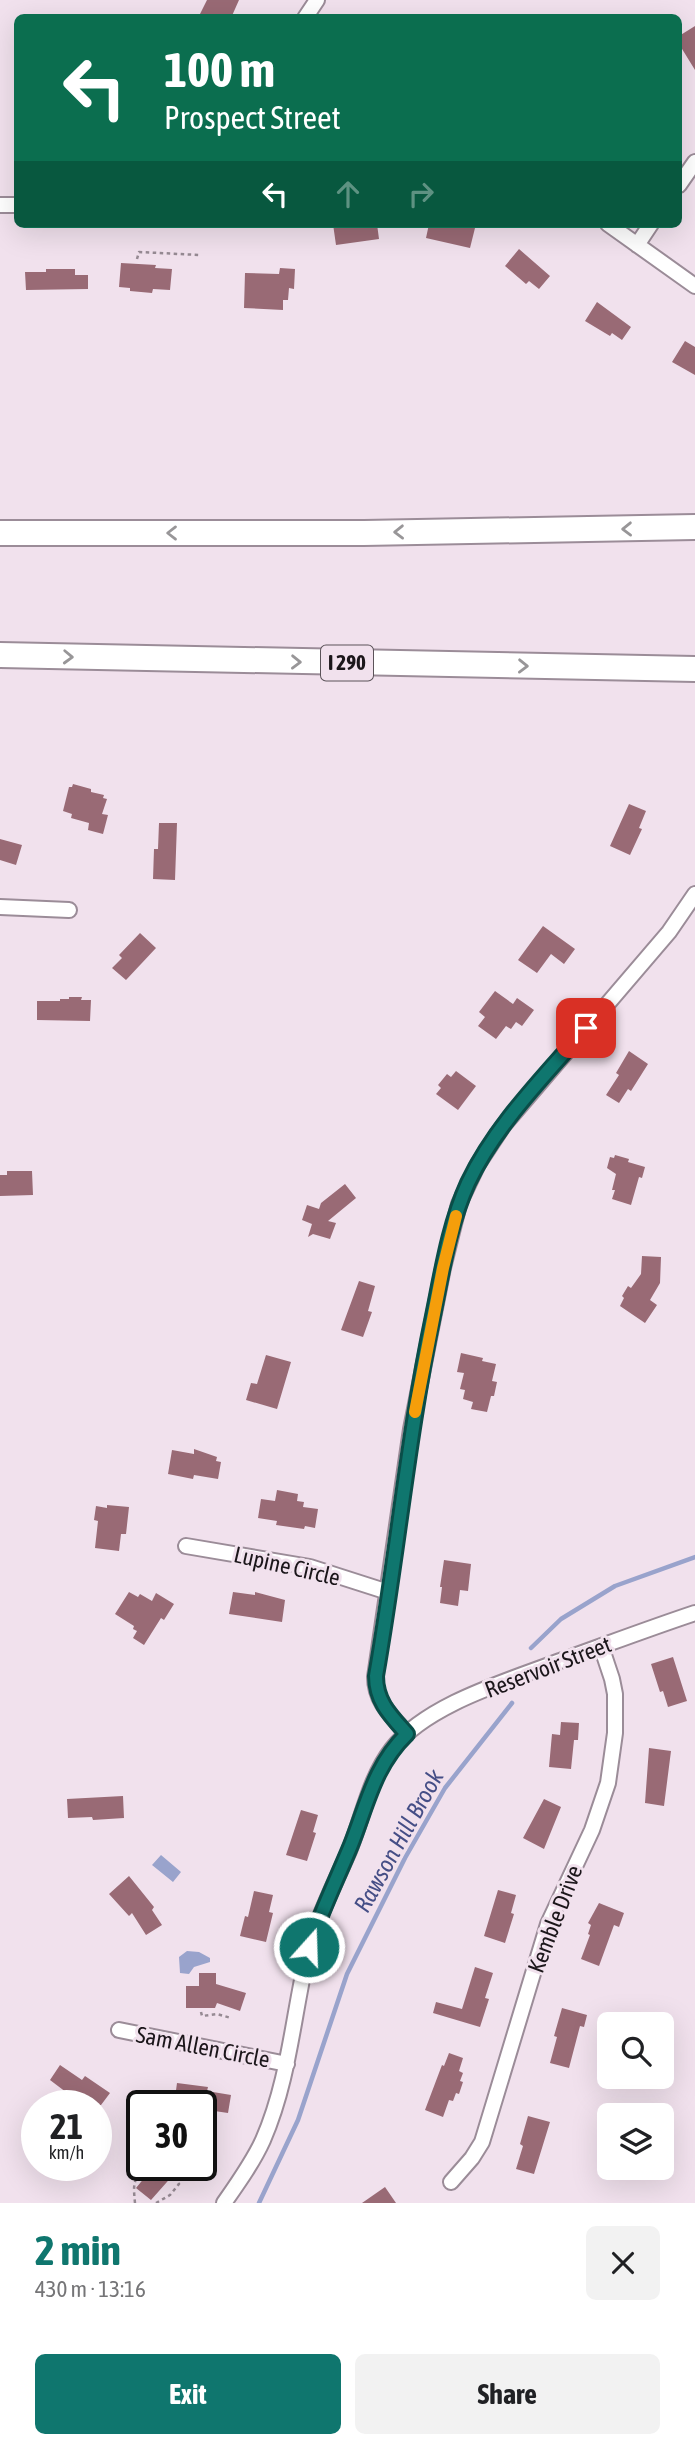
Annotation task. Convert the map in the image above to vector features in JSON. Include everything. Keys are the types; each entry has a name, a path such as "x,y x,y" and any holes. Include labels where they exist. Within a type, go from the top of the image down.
{"highway":[{"path":"0,533 363,533 695,527"},
{"name":"I 290","path":"0,655 695,669"}],"street":[{"path":"682,181 695,162"},
{"path":"613,228 695,286"},
{"path":"636,245 648,228"},
{"path":"407,1734 380,1702 376,1687 411,1429 453,1225 468,1184 484,1155 517,1108 669,932 695,894"},
{"path":"0,907 69,910"},
{"name":"Lupine Circle","path":"186,1546 310,1567 388,1592"},
{"name":"Reservoir Street","path":"224,2203 262,2142 277,2104 287,2064 304,1966 316,1927 357,1831 376,1776 394,1746 434,1714 466,1699 601,1646 695,1613"},
{"name":"Kemble Drive","path":"451,2182 482,2142 548,1924 592,1830 608,1783 615,1732 615,1694 601,1646"},
{"name":"Sam Allen Circle","path":"119,2030 287,2064"}],"path":[{"path":"137,259 139,252 200,255"},
{"path":"201,2011 202,2016 217,2014 231,2018"},
{"path":"135,2181 135,2203"},
{"path":"156,2203 170,2195 178,2181"}],"water":[{"path":"161,1855 181,1872 173,1882 152,1865"},
{"path":"187,1951 199,1952 210,1958 210,1962 194,1967 189,1974 180,1973 179,1957"}],"building":[{"path":"207,0 239,0 233,14 200,14"},
{"path":"695,26 695,70 682,49 682,34"},
{"path":"334,228 378,228 379,239 336,245"},
{"path":"428,228 475,228 470,248 426,238"},
{"path":"519,249 550,276 539,289 529,281 526,284 505,266"},
{"path":"121,263 156,265 155,268 172,269 170,290 153,289 152,293 119,287"},
{"path":"280,268 295,269 294,289 289,288 288,300 283,300 283,310 244,308 245,273 279,274"},
{"path":"46,269 75,269 75,275 88,275 88,289 26,290 25,272 46,272"},
{"path":"597,302 631,327 622,340 585,321"},
{"path":"685,341 695,347 695,375 672,362"},
{"path":"73,784 91,789 91,792 104,795 103,798 107,799 102,814 108,815 103,834 88,830 89,823 71,818 72,814 63,811 69,787"},
{"path":"629,804 646,811 639,828 642,829 630,855 610,846"},
{"path":"159,823 177,823 175,880 153,879 154,849 158,849"},
{"path":"0,839 22,845 16,865 0,860"},
{"path":"543,926 575,949 564,964 551,954 537,973 518,960"},
{"path":"140,933 156,948 126,980 112,968 122,958 119,955"},
{"path":"495,991 513,1004 517,998 534,1010 522,1026 516,1022 511,1029 506,1026 496,1039 478,1026 485,1017 479,1012"},
{"path":"69,997 91,1000 90,1021 37,1020 37,1001 60,1001"},
{"path":"629,1051 648,1064 631,1091 628,1089 619,1103 606,1095 619,1075 616,1073"},
{"path":"456,1071 476,1086 458,1110 436,1094 441,1088 438,1085 447,1074 451,1077"},
{"path":"615,1155 645,1167 642,1178 639,1177 631,1205 612,1199 616,1174 607,1168 610,1157 614,1158"},
{"path":"7,1171 32,1171 33,1195 0,1196 0,1175 7,1175"},
{"path":"345,1184 356,1198 328,1221 336,1223 330,1239 313,1234 308,1237 312,1224 302,1220 307,1205 319,1209 321,1203"},
{"path":"642,1256 661,1257 660,1283 650,1300 657,1305 645,1323 620,1306 628,1286 631,1288 641,1274"},
{"path":"359,1281 375,1286 368,1311 372,1312 363,1337 341,1330"},
{"path":"461,1353 496,1364 492,1381 497,1382 487,1412 471,1409 473,1402 463,1399 465,1390 460,1389 464,1373 457,1372"},
{"path":"266,1355 291,1362 277,1409 246,1400 251,1383 257,1384"},
{"path":"194,1449 217,1457 216,1461 221,1462 218,1479 194,1475 193,1479 168,1474 172,1450 194,1454"},
{"path":"277,1490 298,1494 297,1501 304,1502 303,1507 318,1509 315,1528 276,1525 277,1521 258,1518 261,1499 275,1501"},
{"path":"107,1505 129,1507 126,1534 121,1534 119,1551 95,1548 98,1521 94,1520 96,1506 107,1508"},
{"path":"444,1560 471,1564 468,1591 460,1590 458,1606 440,1603"},
{"path":"129,1592 138,1597 140,1594 152,1601 156,1593 174,1604 164,1620 161,1618 144,1645 133,1638 137,1631 133,1629 134,1626 115,1614"},
{"path":"233,1592 255,1595 255,1592 285,1600 282,1622 229,1614"},
{"path":"673,1657 687,1701 668,1707 651,1664"},
{"path":"561,1722 579,1723 571,1769 549,1767 552,1734 560,1735"},
{"path":"649,1748 671,1751 664,1806 645,1803"},
{"path":"123,1796 124,1818 68,1818 67,1799"},
{"path":"544,1799 561,1807 544,1849 523,1838"},
{"path":"301,1810 318,1815 313,1832 316,1833 307,1861 286,1855"},
{"path":"129,1876 154,1907 152,1910 162,1925 146,1935 132,1913 129,1916 109,1894"},
{"path":"498,1890 516,1895 511,1913 514,1914 505,1943 484,1936"},
{"path":"254,1891 273,1895 269,1912 273,1913 266,1942 240,1936"},
{"path":"599,1903 624,1913 619,1927 614,1925 599,1966 581,1959 590,1935 591,1925 588,1923"},
{"path":"475,1967 493,1973 485,1998 489,1999 480,2027 433,2013 436,2002 462,2009"},
{"path":"199,1973 216,1973 216,1984 246,1993 240,2011 217,2003 215,2008 186,2008 186,1986 199,1986"},
{"path":"562,2008 587,2015 584,2027 580,2026 569,2068 550,2063"},
{"path":"449,2053 463,2058 459,2071 463,2073 460,2081 463,2082 459,2094 456,2093 453,2101 449,2100 443,2117 425,2110"},
{"path":"60,2065 82,2080 85,2076 106,2090 63,2090 50,2080"},
{"path":"177,2083 208,2087 207,2090 176,2090"},
{"path":"217,2093 231,2095 228,2113 217,2111"},
{"path":"528,2116 550,2122 534,2174 516,2169"},
{"path":"142,2181 168,2181 151,2200 136,2188"},
{"path":"385,2187 396,2203 362,2203"}],"waterway":[{"name":"Rawson Hill Brook","path":"531,1648 561,1619 615,1586 695,1557"},
{"name":"Rawson Hill Brook","path":"259,2203 298,2120 347,1974 405,1858 445,1788 512,1703"}],"slow traffic":[{"path":"415,1412 426,1349 456,1216"}],"route":[{"path":"309,1947 357,1831 369,1791 384,1761 394,1746 407,1734 380,1702 376,1676 411,1429 443,1268 459,1204 478,1164 503,1126 586,1028"}]}
